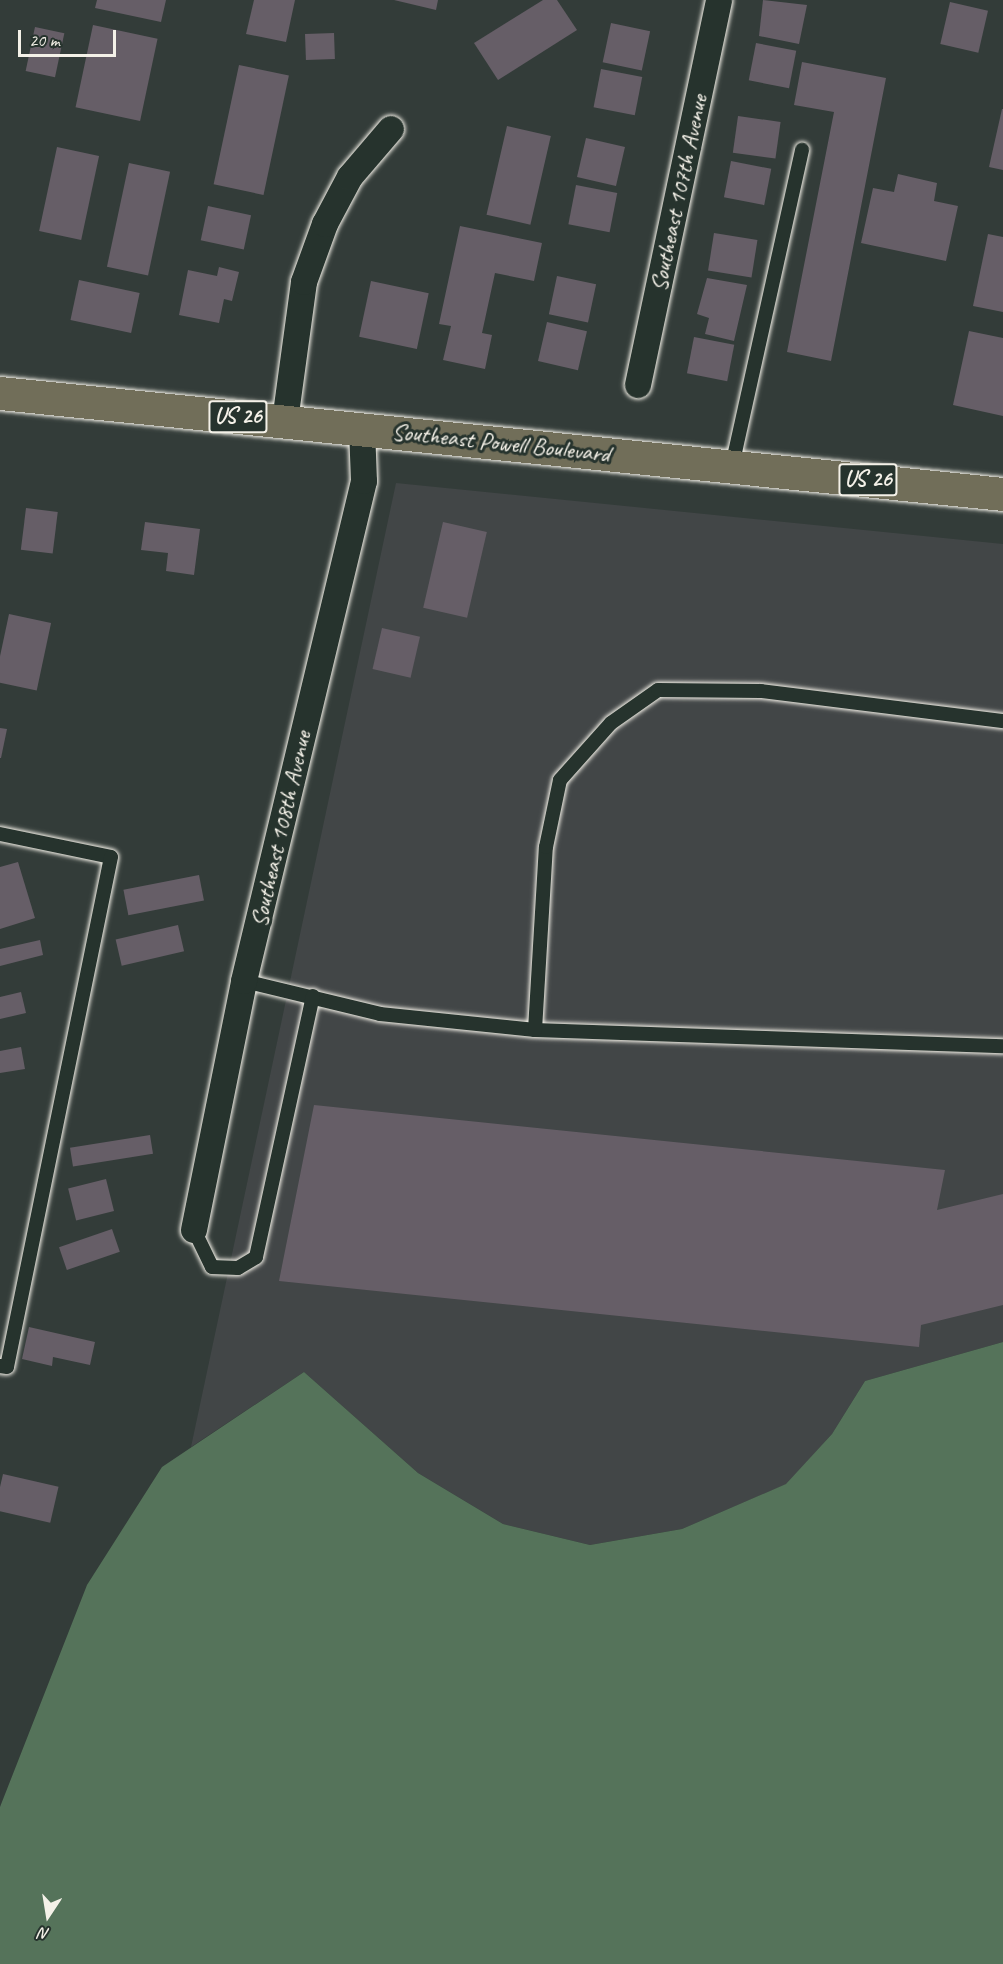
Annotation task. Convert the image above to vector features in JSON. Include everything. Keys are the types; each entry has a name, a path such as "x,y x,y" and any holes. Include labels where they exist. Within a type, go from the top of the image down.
{"main road":[{"name":"Southeast Powell Boulevard","path":"0,393 1003,494"}],"street":[{"name":"Southeast 107th Avenue","path":"638,385 719,0"},
{"path":"285,422 302,293 324,224 350,177 391,129"},
{"name":"Southeast 108th Avenue","path":"194,1230 244,981 364,481 362,429"}],"lane":[{"path":"732,466 802,150"},
{"path":"535,1030 546,847 560,780 611,723 658,690 760,691 1003,720"},
{"path":"0,834 111,857 7,1367 0,1366"},
{"path":"244,981 380,1014 535,1030 1003,1046"},
{"path":"194,1230 212,1266 238,1268 256,1257 313,996"}],"shaded area":[{"path":"396,483 1003,544 1003,1342 865,1381 832,1434 787,1484 682,1529 590,1545 503,1524 418,1473 304,1372 191,1447"}],"green space":[{"path":"1003,1342 1003,1964 0,1964 0,1807 87,1585 162,1467 304,1372 418,1473 503,1524 590,1545 682,1529 786,1484 832,1434 865,1381"}],"building":[{"path":"97,0 166,0 161,22 95,8"},
{"path":"254,0 295,0 286,42 246,34"},
{"path":"394,0 438,0 436,10"},
{"path":"543,0 557,0 577,30 498,80 474,43"},
{"path":"763,0 807,5 799,44 759,36"},
{"path":"950,2 988,11 978,53 940,44"},
{"path":"611,23 650,31 642,70 603,62"},
{"path":"93,25 158,39 140,121 76,107"},
{"path":"35,27 64,33 55,77 26,71"},
{"path":"334,33 335,59 306,60 305,34"},
{"path":"756,43 796,51 789,88 749,80"},
{"path":"802,62 886,78 831,361 787,352 834,112 794,105"},
{"path":"239,65 289,76 264,195 214,184"},
{"path":"601,69 642,77 635,115 594,107"},
{"path":"1003,109 1003,170 989,167"},
{"path":"738,116 781,122 775,159 733,153"},
{"path":"507,126 551,136 530,225 487,215"},
{"path":"586,138 625,147 616,186 577,177"},
{"path":"57,147 99,156 81,240 39,231"},
{"path":"731,161 771,169 764,205 724,197"},
{"path":"129,163 170,172 148,275 107,267"},
{"path":"898,174 937,183 934,201 958,206 946,261 861,243 873,188 894,192"},
{"path":"576,185 617,193 610,232 568,224"},
{"path":"208,206 251,215 244,249 201,240"},
{"path":"460,226 542,243 534,281 495,273 482,333 492,335 485,369 443,360 451,326 439,324"},
{"path":"714,233 757,240 752,277 708,271"},
{"path":"988,234 1003,237 1003,312 973,306"},
{"path":"219,267 239,272 232,301 224,299 219,323 179,315 188,270 217,276"},
{"path":"557,276 596,284 588,322 549,314"},
{"path":"707,278 747,285 734,341 705,334 709,318 697,314"},
{"path":"79,280 140,293 131,333 70,320"},
{"path":"371,281 429,293 417,349 359,337"},
{"path":"547,322 587,331 578,370 538,361"},
{"path":"969,331 1003,338 1003,416 953,405"},
{"path":"694,337 734,345 727,381 687,373"},
{"path":"26,508 58,512 53,554 21,550"},
{"path":"145,522 200,529 194,575 166,571 168,553 141,550"},
{"path":"443,522 487,532 467,618 423,608"},
{"path":"9,614 51,623 37,690 0,683 0,656"},
{"path":"382,628 420,637 411,678 373,669"},
{"path":"0,728 7,729 1,758 0,758"},
{"path":"18,862 35,918 0,929 0,867"},
{"path":"199,875 204,901 128,915 123,890"},
{"path":"178,925 184,951 122,966 116,939"},
{"path":"40,940 43,955 0,966 0,949"},
{"path":"21,992 26,1013 0,1019 0,997"},
{"path":"21,1047 25,1069 0,1073 0,1051"},
{"path":"314,1105 945,1170 937,1210 1003,1194 1003,1305 921,1325 919,1347 279,1281"},
{"path":"150,1135 153,1154 73,1166 70,1148"},
{"path":"106,1179 114,1211 76,1220 68,1188"},
{"path":"112,1229 120,1252 67,1270 59,1247"},
{"path":"29,1327 95,1342 90,1365 53,1357 52,1366 22,1359"},
{"path":"3,1474 59,1487 50,1523 0,1511 0,1487"}]}
